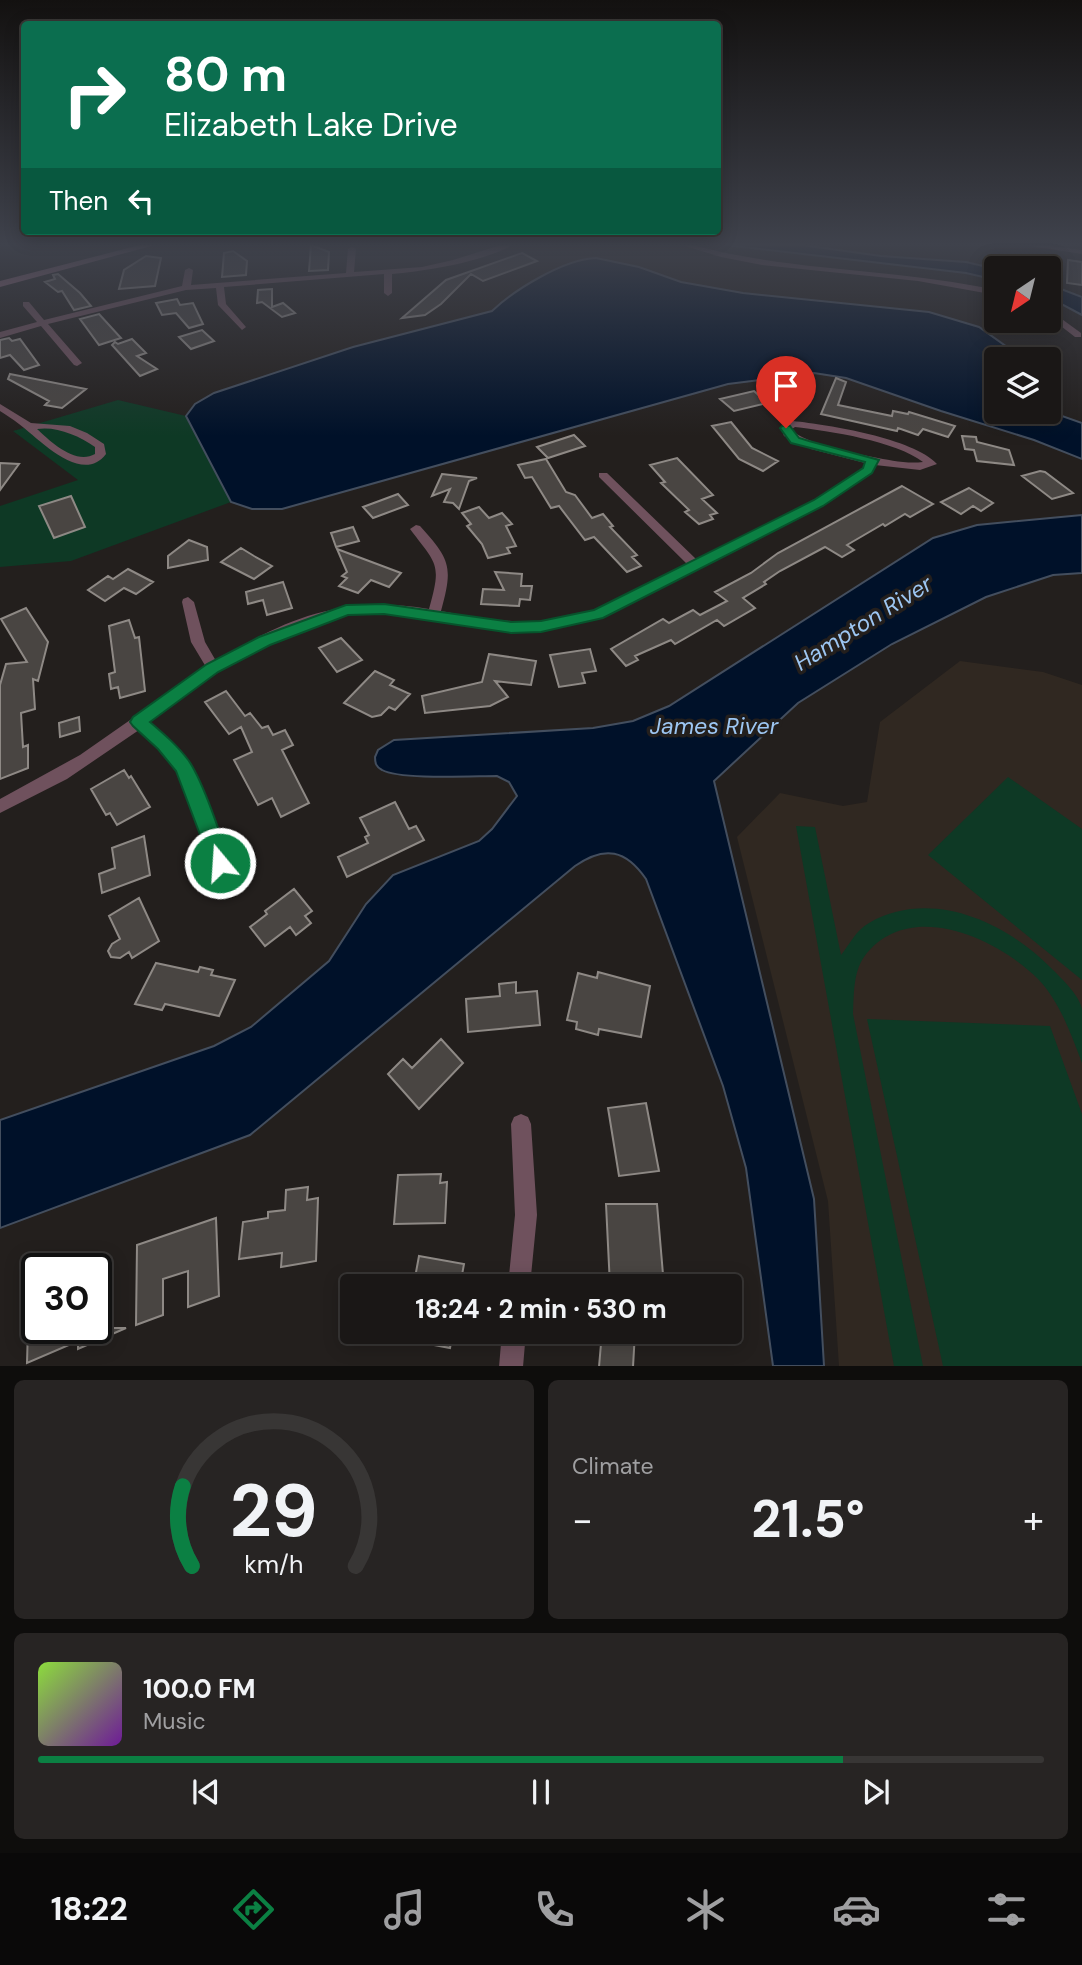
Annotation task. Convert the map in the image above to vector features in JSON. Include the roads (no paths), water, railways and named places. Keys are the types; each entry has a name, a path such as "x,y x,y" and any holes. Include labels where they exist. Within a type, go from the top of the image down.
{"street":[{"path":"30,309 77,363"},
{"path":"0,335 97,309"},
{"path":"225,309 242,327"},
{"path":"1061,322 1078,335"},
{"path":"0,407 28,426 32,434 75,460 87,462 98,457 101,451 100,446 93,440 65,427 28,426"},
{"path":"793,424 815,426 920,454 932,464 922,468 872,460 805,444 795,440 786,428 793,424"},
{"path":"0,806 47,783 97,752 213,668 264,641 346,610 384,609 434,614 511,627 541,627 597,614 818,503 868,470 872,460"},
{"path":"603,475 695,565"},
{"path":"416,529 441,556 445,569 434,614"},
{"path":"188,603 198,642 213,668"},
{"path":"139,722 164,744 183,767 214,841 220,863"},
{"path":"520,1274 526,1215 521,1124"},
{"path":"511,1366 513,1344"}],"water":[{"path":"495,309 897,309 929,312 979,327 1007,347 984,347 984,424 1061,424 1061,416 1082,423 1082,459 1034,440 941,411 846,378 814,373 728,384 282,509 252,509 231,502 186,416 195,404 214,393 353,347"},
{"path":"1070,309 1082,309 1082,315"},
{"path":"1082,515 1082,573 1053,575 986,597 892,644 798,703 714,781 814,1199 824,1366 773,1366 746,1168 723,1086 646,879 631,862 614,854 596,855 575,866 250,1135 0,1228 0,1120 214,1046 251,1027 329,961 366,904 393,875 479,841 492,829 517,796 509,782 497,776 455,777 391,773 376,765 378,750 394,740 593,728 633,721 669,706 933,538 977,525"}],"water label":[{"name":"Hampton River","path":"863,623"},
{"name":"James River","path":"714,726"}]}
